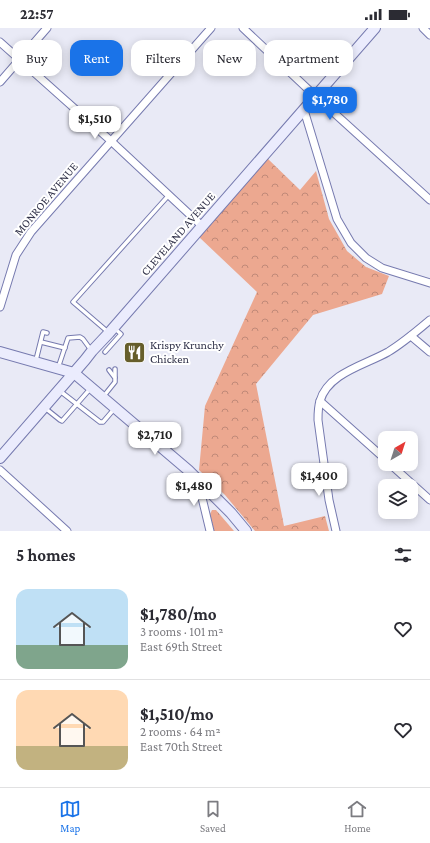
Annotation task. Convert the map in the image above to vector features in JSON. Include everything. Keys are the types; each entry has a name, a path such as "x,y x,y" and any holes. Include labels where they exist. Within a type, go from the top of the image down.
{"main road":[{"name":"CLEVELAND AVENUE","path":"0,458 375,28"},
{"path":"0,352 74,373 116,407 197,479 235,516 246,531"}],"street":[{"path":"37,40 47,28"},
{"name":"MONROE AVENUE","path":"0,307 16,255 26,238 211,28"},
{"path":"243,28 430,200"},
{"path":"423,28 430,35"},
{"path":"0,42 12,53"},
{"path":"0,82 12,69"},
{"path":"38,76 111,141 202,226"},
{"path":"304,110 337,219 351,243 366,258 382,268 430,283"},
{"path":"336,531 329,500 318,420 318,410 324,392 337,377 388,352 411,336 430,320"},
{"path":"411,336 430,352"},
{"path":"320,401 378,453"},
{"path":"0,470 67,531"},
{"path":"398,471 430,500"},
{"path":"197,479 210,531"}],"lane":[{"path":"105,352 111,349 121,334 111,330 73,302 168,195"},
{"path":"36,362 43,332 47,333"},
{"path":"63,337 80,337 92,351"},
{"path":"58,368 68,338"},
{"path":"41,342 64,348"},
{"path":"103,397 115,382 114,369"},
{"path":"108,370 115,378"},
{"path":"44,407 62,421 91,388"},
{"path":"59,390 100,422 103,422 116,407"}],"green space":[{"path":"267,158 300,190 316,171 329,219 347,251 366,267 389,276 382,294 313,315 256,384 284,526 325,516 329,531 255,531 225,495 199,470 205,406 257,292 199,237"},
{"path":"212,510 216,510 234,531 214,531 210,514"}],"place":[{"name":"Krispy Krunchy Chicken","path":"135,352"}]}
